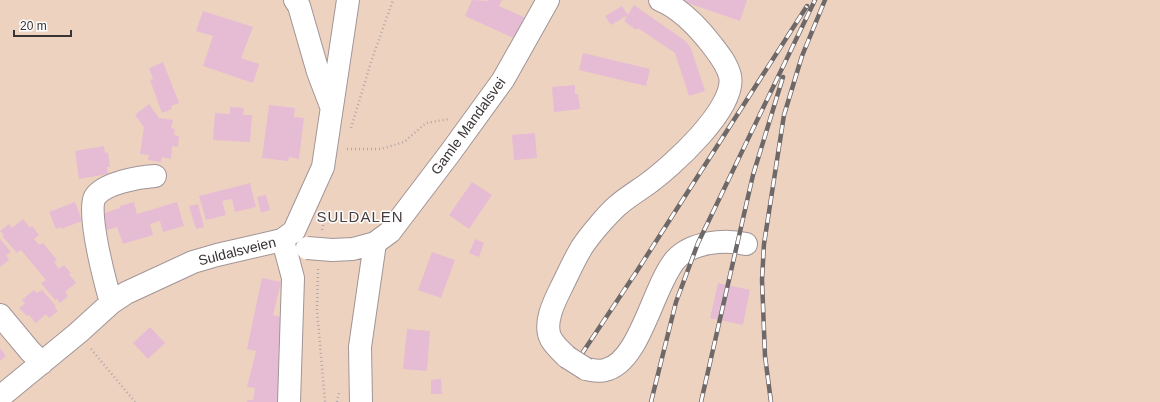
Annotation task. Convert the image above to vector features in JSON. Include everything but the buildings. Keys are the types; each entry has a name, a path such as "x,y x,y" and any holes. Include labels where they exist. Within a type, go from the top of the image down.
{"street":[{"path":"295,0 318,72 332,107"},
{"path":"332,107 348,0"},
{"name":"Gamle Mandalsvei","path":"284,244 320,249 353,249 375,243 390,232 506,75 548,0"},
{"path":"660,0 681,13 704,34 723,60 730,76 729,90 724,103 714,119 698,138 646,185 630,195 616,207 582,247 558,293 549,320 548,329 551,339 567,357 586,369 595,371 605,370 628,354 635,343 661,284 676,259 682,254 708,243 721,241 746,244"},
{"name":"Suldalsveien","path":"0,396 78,333 111,303 126,293 193,262 217,255 284,244 296,228 323,167 332,107"},
{"path":"111,303 104,279 94,222 93,205 95,198 101,192 115,184 137,178 155,176"},
{"path":"361,402 360,346 375,243"},
{"name":"Suldalsveien","path":"284,244 293,278 289,402"},
{"path":"0,315 42,363"}],"path":[{"path":"350,133 374,52 393,0"},
{"path":"326,148 381,149 404,142 426,124 447,119 472,123"},
{"path":"325,402 317,310 320,249 328,208"},
{"path":"78,333 135,402"}],"shaded area":[{"path":"0,0 1160,0 1160,402 0,402"}],"railway":[{"path":"651,402 676,302 698,243 815,0"},
{"path":"771,402 765,356 762,280 764,244 784,115 802,56 825,0"},
{"path":"581,355 637,271 807,6"},
{"path":"701,402 753,175 783,77"}],"district":[{"name":"SULDALEN","path":"360,216"}]}
